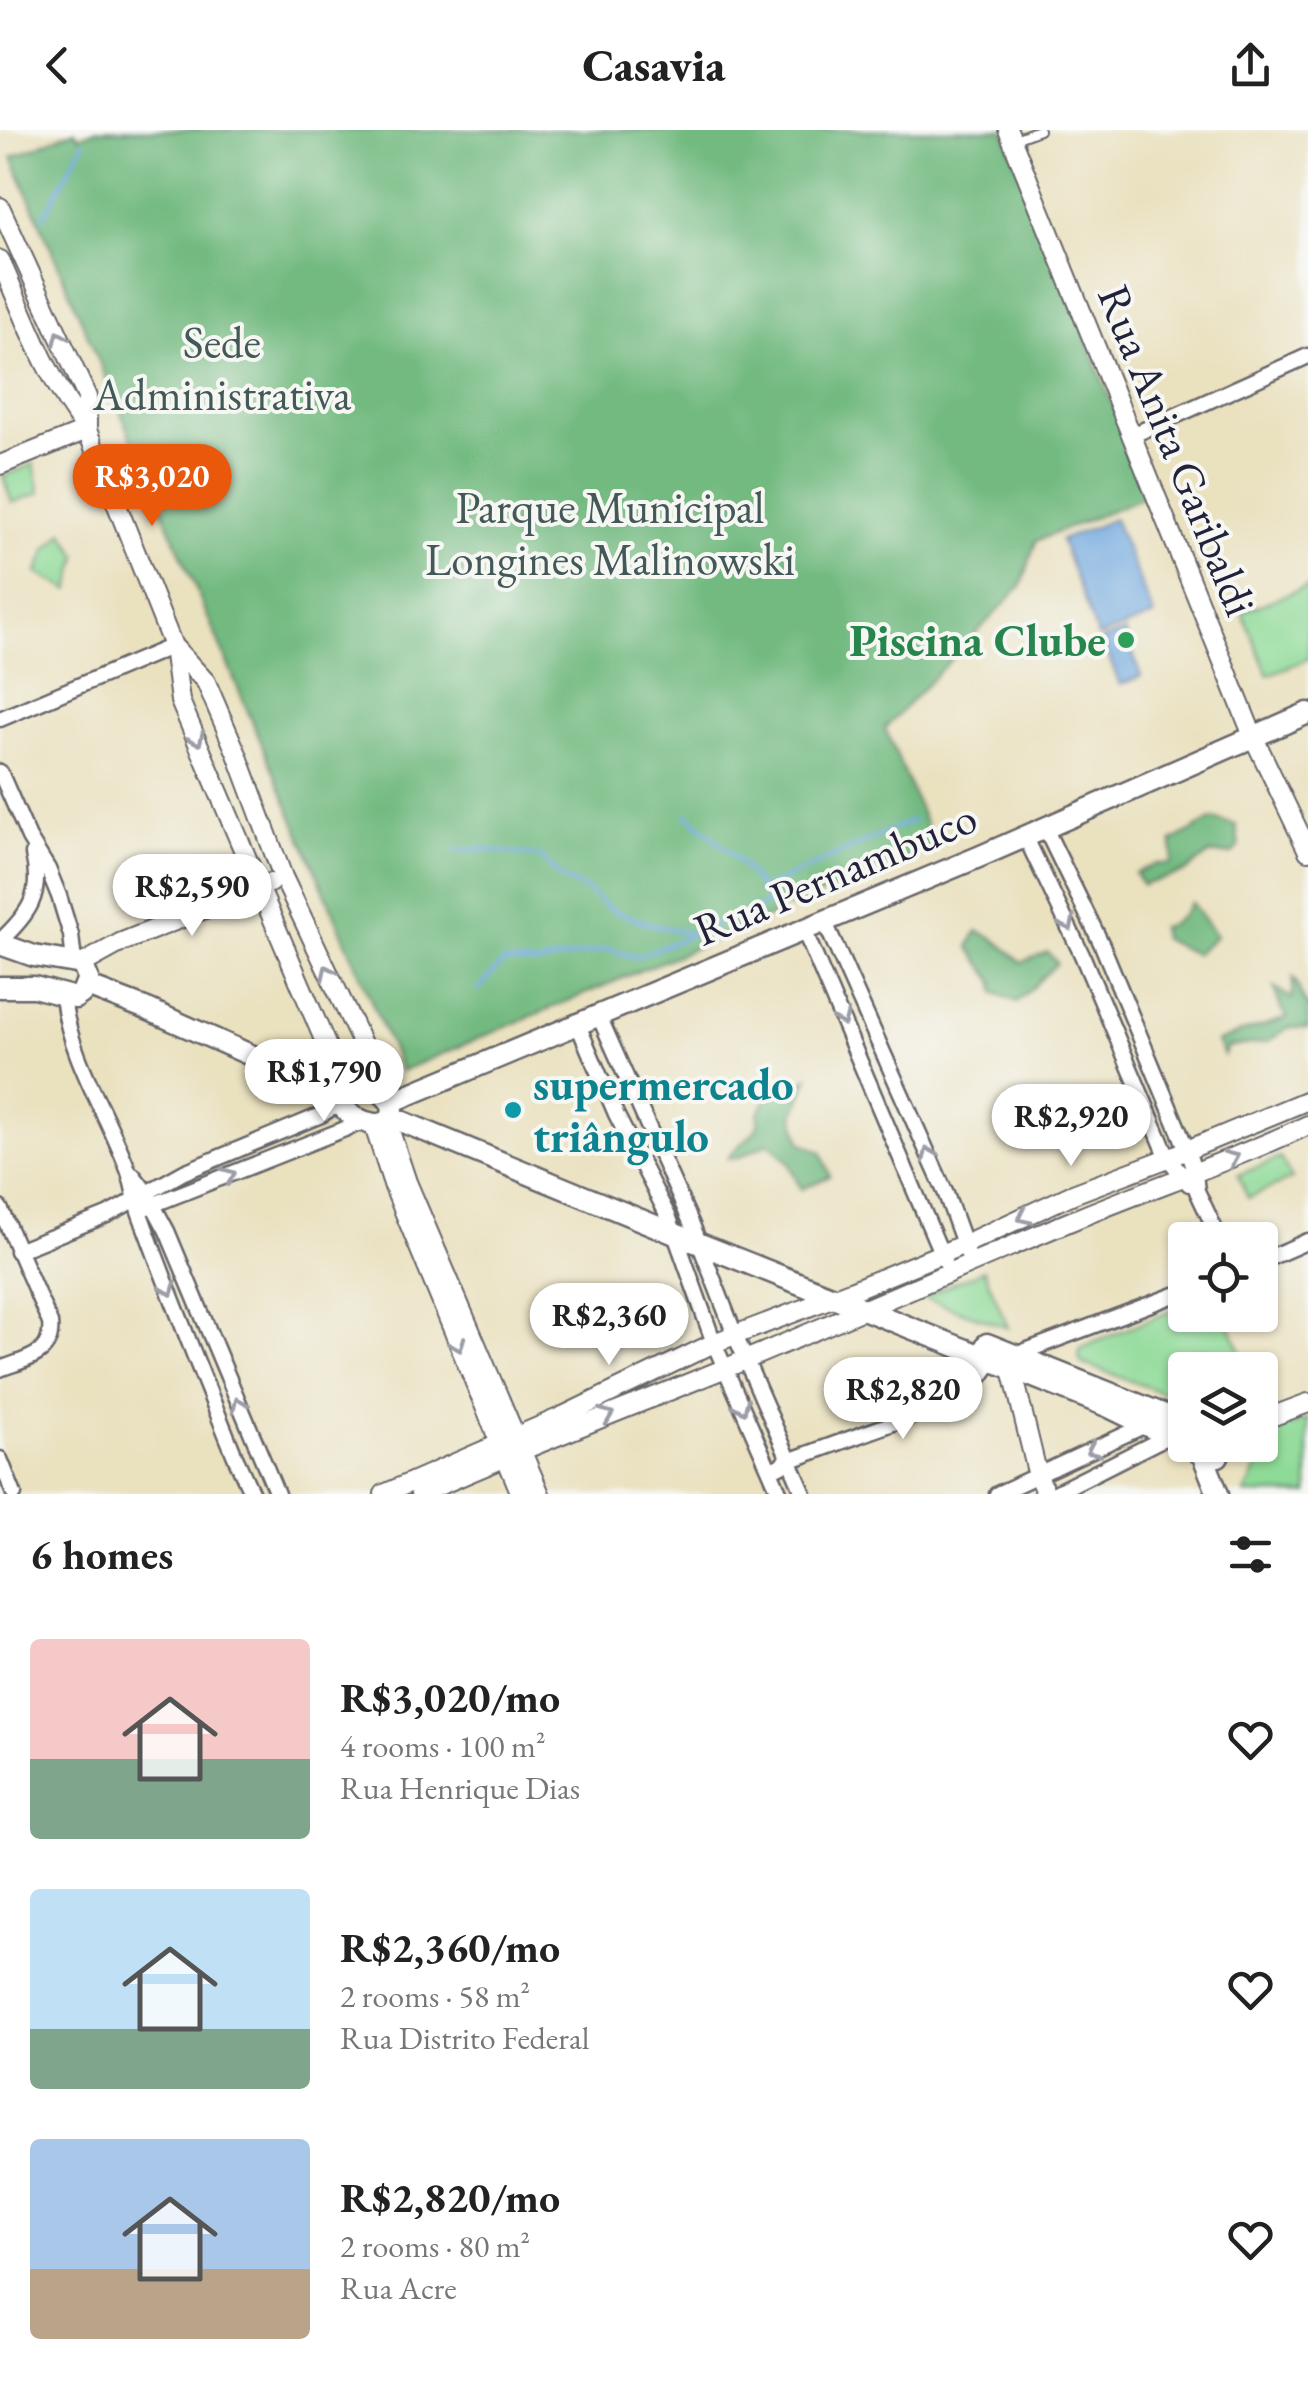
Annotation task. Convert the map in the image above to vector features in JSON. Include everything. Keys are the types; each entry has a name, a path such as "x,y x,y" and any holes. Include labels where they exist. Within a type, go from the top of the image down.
{"main road":[{"name":"Rua Pernambuco","path":"383,1112 578,1024 1308,713"},
{"path":"0,943 34,956 78,963 86,970 87,986 75,998 34,988 3,990"},
{"path":"87,986 339,1093 345,1110 383,1112 875,1305 1168,1434"},
{"path":"339,1093 349,1080 383,1112"},
{"path":"1007,1361 1168,1434"},
{"path":"1199,1462 1218,1494"}],"street":[{"name":"Rua Anita Garibaldi","path":"1010,135 1253,736 1308,851"},
{"path":"0,207 87,397 88,430"},
{"path":"0,260 52,378 88,430 172,646 180,701 260,887 339,1093"},
{"path":"1133,435 1308,356"},
{"path":"0,465 88,430"},
{"path":"0,719 172,646"},
{"path":"172,646 206,682 283,877 368,1056 383,1112 394,1186 510,1446 540,1494"},
{"path":"0,772 29,838 48,869 78,963 283,877"},
{"path":"1045,828 1148,1052 1187,1150 1191,1181 1211,1222"},
{"path":"1025,836 1082,954 1168,1158 1191,1181"},
{"path":"0,943 26,914 37,891 29,838"},
{"path":"824,920 900,1087 968,1254"},
{"path":"804,930 950,1272"},
{"path":"1082,954 1102,945"},
{"path":"63,996 81,1060 143,1201 252,1494"},
{"path":"598,1016 637,1104 684,1230 714,1343 780,1494"},
{"path":"578,1024 616,1114 684,1230 747,1358 804,1494"},
{"path":"1128,1062 1148,1052"},
{"path":"877,1098 900,1087"},
{"name":"Rua Pernambuco","path":"143,1201 184,1172 321,1116 339,1093"},
{"path":"384,1494 724,1368 875,1305 950,1272 968,1254 1073,1194 1308,1100"},
{"path":"616,1114 637,1104"},
{"path":"420,1494 563,1416 714,1343 941,1254 968,1254 1191,1181 1304,1127 1287,1108"},
{"name":"Rua Pernambuco","path":"17,1251 383,1112"},
{"path":"1073,1194 1084,1216"},
{"path":"143,1201 166,1231 277,1494"},
{"path":"0,1208 52,1334 49,1344 37,1354 0,1368"},
{"path":"1278,1254 1308,1242"},
{"path":"770,1471 954,1401 1007,1361 1168,1298"},
{"path":"1007,1361 1046,1488"},
{"path":"1278,1415 1308,1403"},
{"path":"1046,1488 1148,1424"},
{"path":"510,1446 522,1494"},
{"path":"997,1494 1046,1488 1168,1449"},
{"path":"0,1459 14,1494"}],"lane":[{"path":"1010,135 1039,130"}],"green space":[{"name":"Parque Municipal Longines Malinowski","path":"75,130 79,137 96,130 1004,130 1148,495 1036,541 1022,585 885,728 935,846 788,908 783,897 775,900 780,912 401,1071 12,157"},
{"path":"34,464 40,493 12,503 3,476"},
{"path":"63,532 78,556 70,590 37,573 47,550"},
{"path":"1308,586 1308,659 1268,675 1242,612"},
{"path":"1213,819 1236,825 1239,847 1232,854 1209,854 1185,872 1142,885 1135,873 1156,864 1171,864 1172,842"},
{"path":"1191,902 1216,936 1195,954 1162,939 1160,927 1178,919"},
{"path":"977,931 992,937 1022,962 1048,952 1057,963 1017,1002 995,993 994,981 969,947"},
{"path":"1293,978 1308,1005 1308,1028 1288,1028 1267,1042 1228,1047 1224,1055 1217,1042 1288,1017 1274,987 1292,999"},
{"path":"809,1077 794,1116 801,1142 821,1152 830,1176 801,1189 788,1162 769,1143 728,1159 756,1129 758,1114 770,1095 790,1090"},
{"path":"1280,1158 1292,1179 1248,1198 1238,1175"},
{"path":"984,1270 1008,1328 921,1297"},
{"path":"1168,1312 1168,1332 1233,1332 1241,1352 1168,1352 1168,1395 1081,1363 1081,1348"},
{"path":"1308,1419 1308,1494 1245,1494 1260,1462 1278,1462 1278,1430"}],"water":[{"path":"1114,519 1154,616 1098,637 1061,540"},
{"path":"1125,632 1141,676 1120,685 1102,640"}],"waterway":[{"path":"732,130 738,130"},
{"path":"43,218 84,142"},
{"path":"479,989 503,962 537,964 608,949 636,957 768,904 743,866 687,814"},
{"path":"763,889 913,820"},
{"path":"454,850 483,849 541,857 561,878 590,892 609,909 690,934"}],"place":[{"name":"Piscina Clube","path":"1126,640"},
{"name":"supermercado triângulo","path":"513,1110"}],"park label":[{"name":"Sede Administrativa","path":"222,368"}]}
